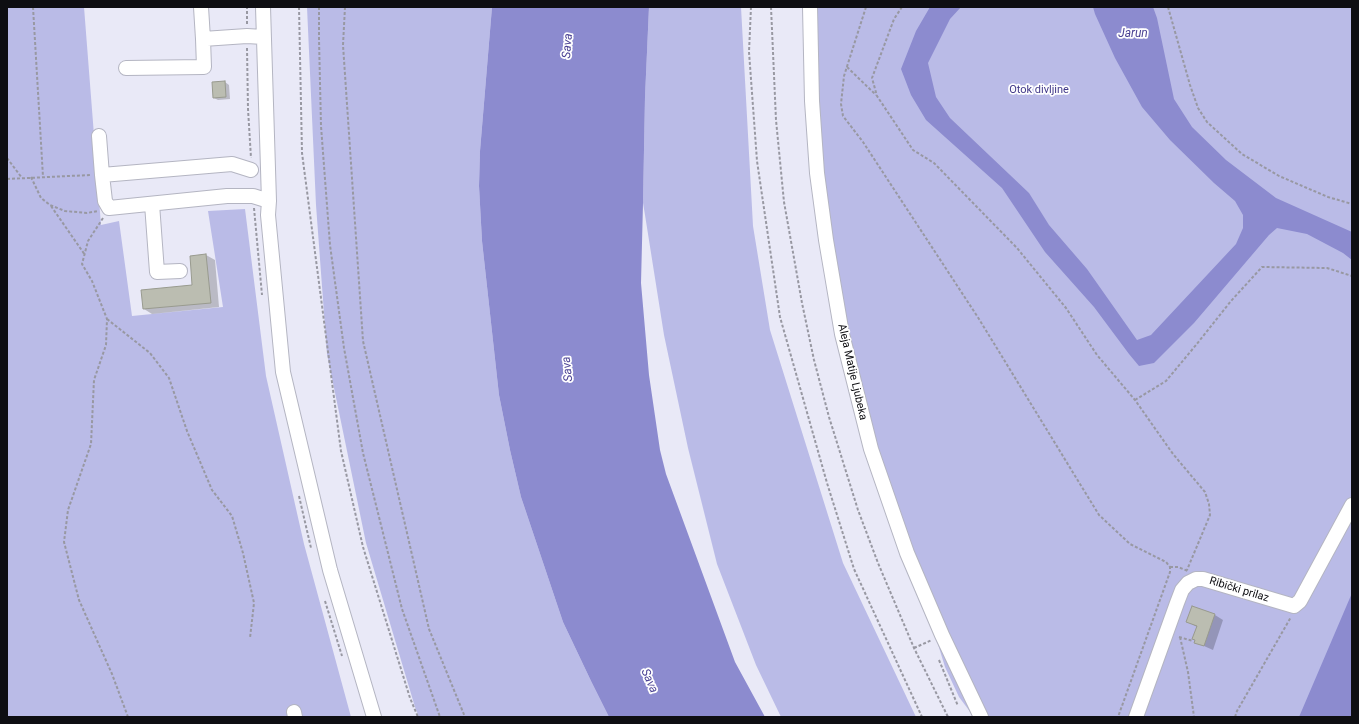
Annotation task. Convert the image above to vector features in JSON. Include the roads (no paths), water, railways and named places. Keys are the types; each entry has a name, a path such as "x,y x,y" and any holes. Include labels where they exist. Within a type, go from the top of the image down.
{"street":[{"path":"126,68 204,67 201,7"},
{"path":"264,7 269,201 268,215 283,372 330,570 374,717"},
{"name":"Aleja Matije Ljubeka","path":"810,7 812,101 817,173 826,240 842,334 871,449 907,553 942,636 981,717"},
{"path":"203,39 247,36 264,37"},
{"path":"99,136 104,201 109,208 226,196 252,196 269,201"},
{"path":"102,175 232,164 251,170"},
{"path":"152,204 157,272 180,271"},
{"name":"Ribički prilaz","path":"1136,717 1182,590 1188,583 1196,579 1203,578 1294,606 1300,601 1352,505"}],"water":[{"name":"Sava","path":"492,7 649,7 645,97 641,283 649,375 660,450 666,474 735,662 765,717 609,717 563,622 521,497 499,395 482,241 479,186 480,151"},
{"name":"Jarun","path":"930,7 961,7 950,19 928,63 936,97 950,118 1029,193 1049,225 1087,269 1137,340 1151,335 1236,244 1243,228 1243,215 1235,201 1214,183 1170,140 1142,107 1115,58 1093,7 1153,7 1157,18 1174,99 1192,127 1226,160 1276,198 1352,232 1352,260 1343,253 1307,234 1277,228 1269,235 1194,323 1154,363 1139,366 1094,307 1045,252 1002,188 926,120 911,95 901,69 916,31"},
{"path":"1352,593 1352,717 1299,717"}],"park label":[{"name":"Otok divljine","path":"1039,90"}]}
